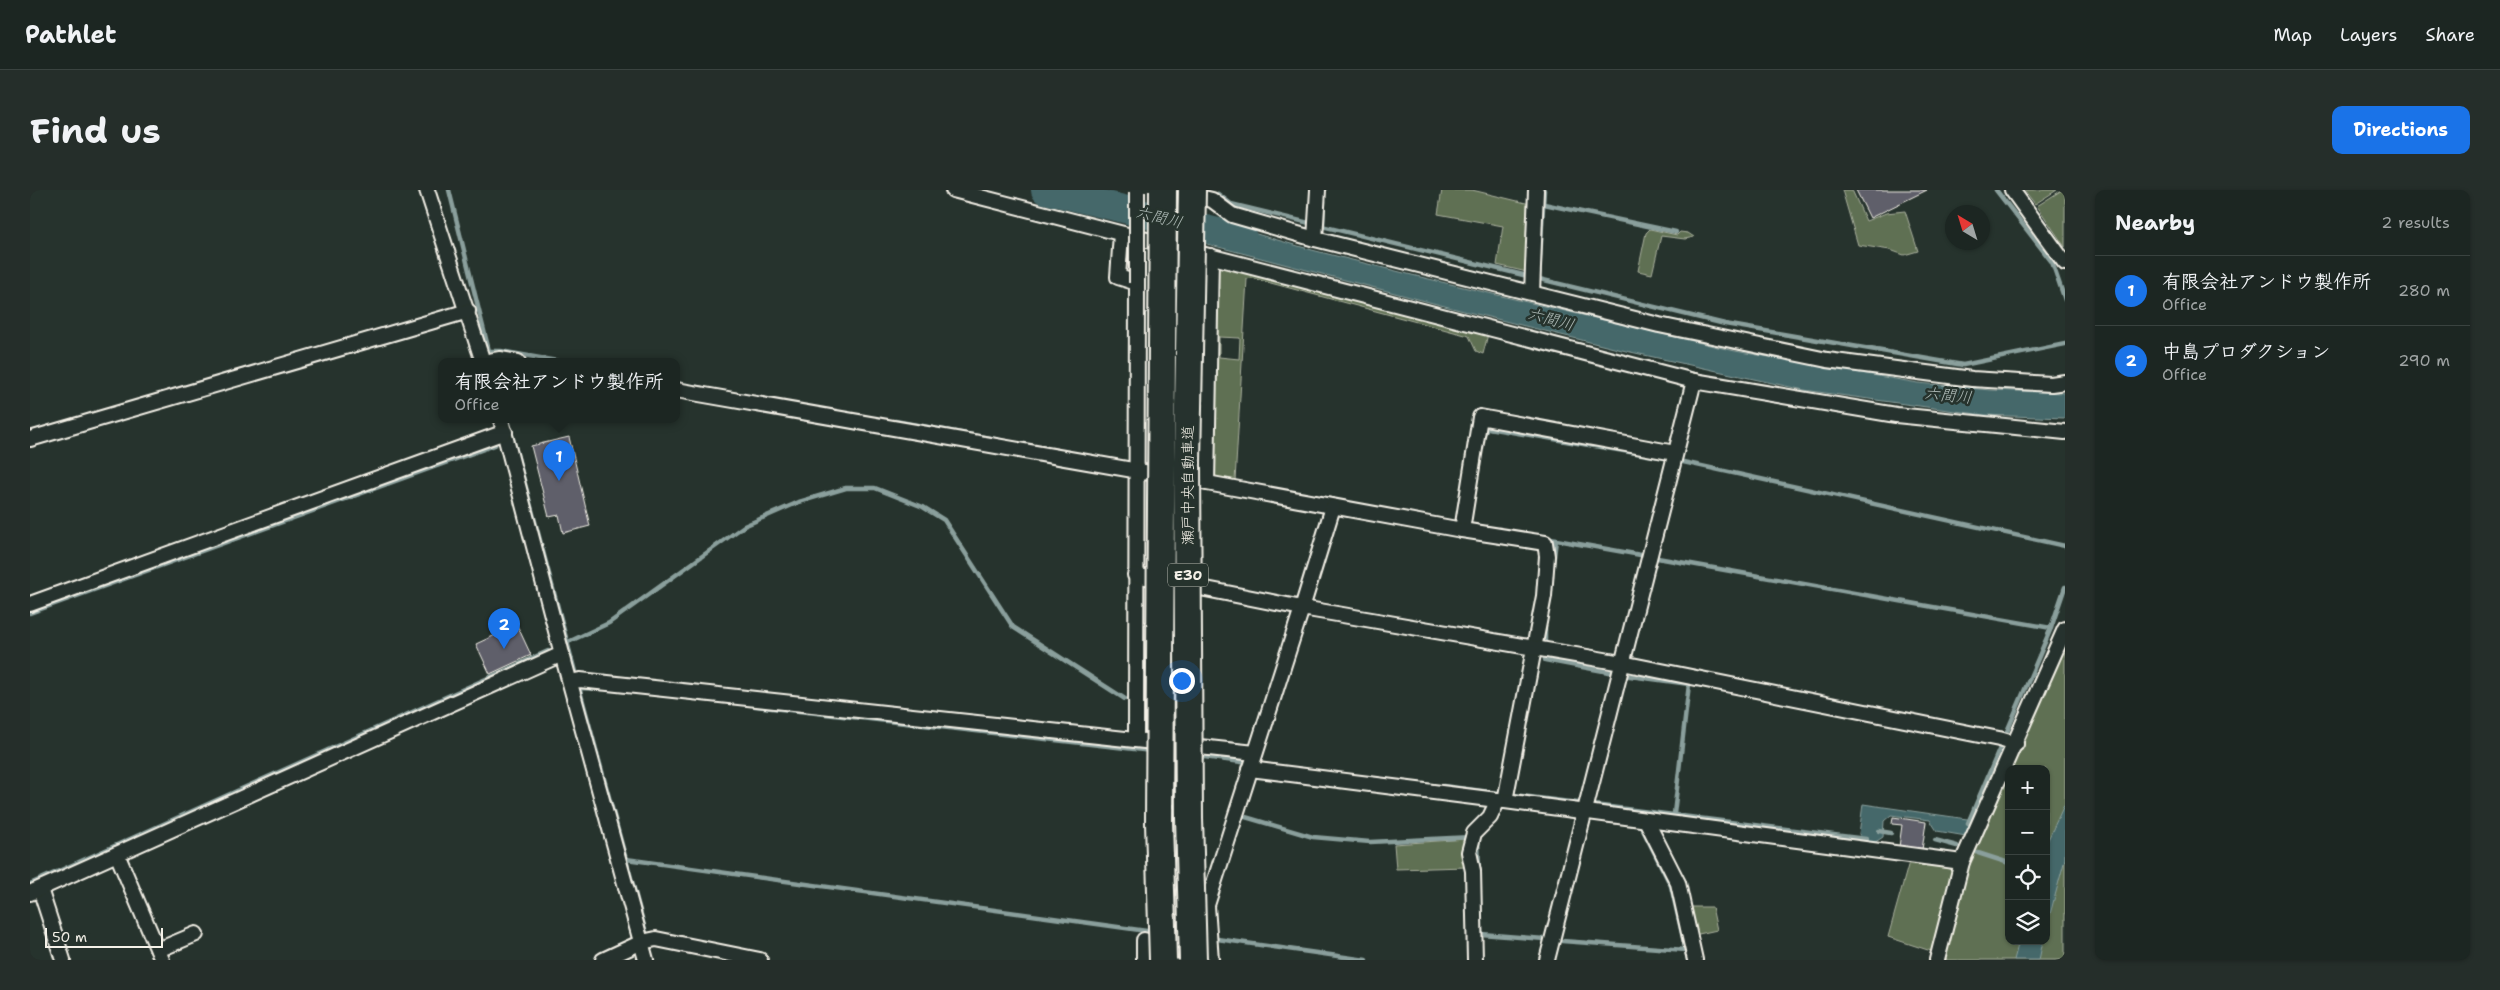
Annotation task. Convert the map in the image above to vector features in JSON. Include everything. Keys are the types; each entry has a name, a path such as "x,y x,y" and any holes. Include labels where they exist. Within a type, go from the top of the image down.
{"highway":[{"name":"瀬戸中央自動車道","path":"1146,191 1160,822 1150,959"},
{"name":"瀬戸中央自動車道","path":"1193,960 1189,818 1187,472 1205,193"}],"street":[{"path":"427,190 468,311 487,358"},
{"path":"952,190 1694,381 1896,415 2065,432"},
{"path":"1171,190 1205,193 1232,214 1316,230 1532,284 1659,325 1827,360 1972,379 2051,384 2065,382"},
{"path":"1316,230 1318,190"},
{"path":"1532,284 1536,190"},
{"path":"2012,190 2065,263"},
{"path":"1136,740 1137,283 1146,191"},
{"path":"1121,234 1118,277 1137,283"},
{"path":"1207,483 1210,256"},
{"path":"30,439 468,311"},
{"path":"1547,960 1694,381"},
{"path":"680,391 1334,507 1463,526 1546,544 1547,556 1540,649 1504,797 1474,836 1469,852 1473,871 1474,960"},
{"path":"1463,526 1480,417 1674,458"},
{"path":"30,604 503,426 562,654 575,681 646,941 646,960"},
{"path":"1144,940 1150,959 1176,941 1199,921 1207,905 1334,507"},
{"path":"1135,575 1302,608 1540,649 1620,671 2007,741"},
{"path":"1936,960 1962,862 2007,741 2065,629"},
{"path":"63,960 35,891 562,654"},
{"path":"575,681 1136,740 1252,762 1504,797 1587,806 1646,820 1962,862"},
{"path":"1646,820 1678,883 1695,960"},
{"path":"118,854 160,955 196,934"},
{"path":"1207,905 1211,960"},
{"path":"603,960 646,941 656,939 760,960"}],"green space":[{"path":"1442,190 1472,190 1530,204 1527,272 1497,265 1503,226 1438,214"},
{"path":"1842,190 1852,190 1866,221 1886,213 1905,211 1918,251 1904,255 1890,250 1858,245"},
{"path":"2024,190 2057,190 2035,204"},
{"path":"2065,190 2065,247 2037,206"},
{"path":"1650,229 1677,235 1680,232 1688,233 1694,237 1685,239 1661,236 1652,274 1638,271 1646,233"},
{"path":"1219,263 1488,334 1483,354 1476,351 1469,336 1252,278 1247,279 1235,481 1217,477 1213,473 1214,269","holes":["1219,337 1240,338 1239,359 1219,357"]},
{"path":"2065,641 2065,960 1941,960 1964,874 2005,778 2005,945 2050,945 2050,765 2011,765"},
{"path":"1467,839 1467,867 1396,869 1394,844"},
{"path":"1909,862 1948,866 1954,872 1934,952 1888,937"},
{"path":"1688,907 1712,907 1717,930 1694,935"}],"water":[{"path":"1208,220 1312,250 1412,275 1735,351 1918,383 1990,390 2065,393 2065,418 1984,415 1804,390 1626,351 1207,244"},
{"path":"2065,803 2065,859 2050,914 2050,855 2050,835"},
{"path":"1863,804 1974,820 1966,836 1937,831 1930,820 1891,815 1884,821 1883,837 1874,843 1862,841 1859,834"},
{"path":"2018,945 2042,945 2039,960 2014,960"}],"building":[{"path":"1856,190 1927,190 1870,218"},
{"path":"569,437 590,526 563,533 559,515 549,517 531,446"},
{"path":"517,625 531,655 490,674 476,644"},
{"path":"1893,817 1926,822 1922,850 1899,847 1902,825 1892,824"}],"waterway":[{"path":"449,190 491,358"},
{"name":"六間川","path":"1045,190 1243,238"},
{"path":"1539,277 1544,190"},
{"path":"1996,190 2052,262 2065,300"},
{"path":"1218,194 1231,204 1725,324 1963,365 2065,344"},
{"path":"1323,227 1324,201"},
{"path":"1544,204 1676,232"},
{"path":"489,351 501,351 540,358"},
{"path":"680,384 702,388"},
{"path":"895,421 1000,440"},
{"path":"509,423 577,679"},
{"path":"1483,435 1488,428 1665,458 2065,546"},
{"path":"30,613 495,445"},
{"path":"564,644 609,623 744,526 799,502 846,488 875,488 923,507 944,520 1013,627 1125,699"},
{"path":"1545,538 2051,628"},
{"path":"1553,565 1556,540"},
{"path":"1968,823 2051,628 2065,587"},
{"path":"1545,628 1545,660 1630,676 1689,684 1674,814"},
{"path":"30,884 548,651"},
{"path":"579,687 648,940"},
{"path":"580,688 603,689"},
{"path":"755,706 1152,751"},
{"path":"1197,756 1249,763"},
{"path":"1443,786 1866,839"},
{"path":"1242,816 1313,837 1370,842 1472,837"},
{"path":"1640,824 1671,886 1688,960"},
{"path":"1879,831 1891,833"},
{"path":"1478,839 1479,871"},
{"path":"1935,840 1957,846"},
{"path":"1978,853 2005,862"},
{"path":"626,859 1154,932"},
{"path":"1481,929 1481,934 1545,939"},
{"path":"1217,939 1366,960"},
{"path":"1562,941 1686,950"}],"place":[{"name":"有限会社アンドウ製作所","path":"559,481"},
{"name":"中島プロダクション","path":"504,649"}]}
